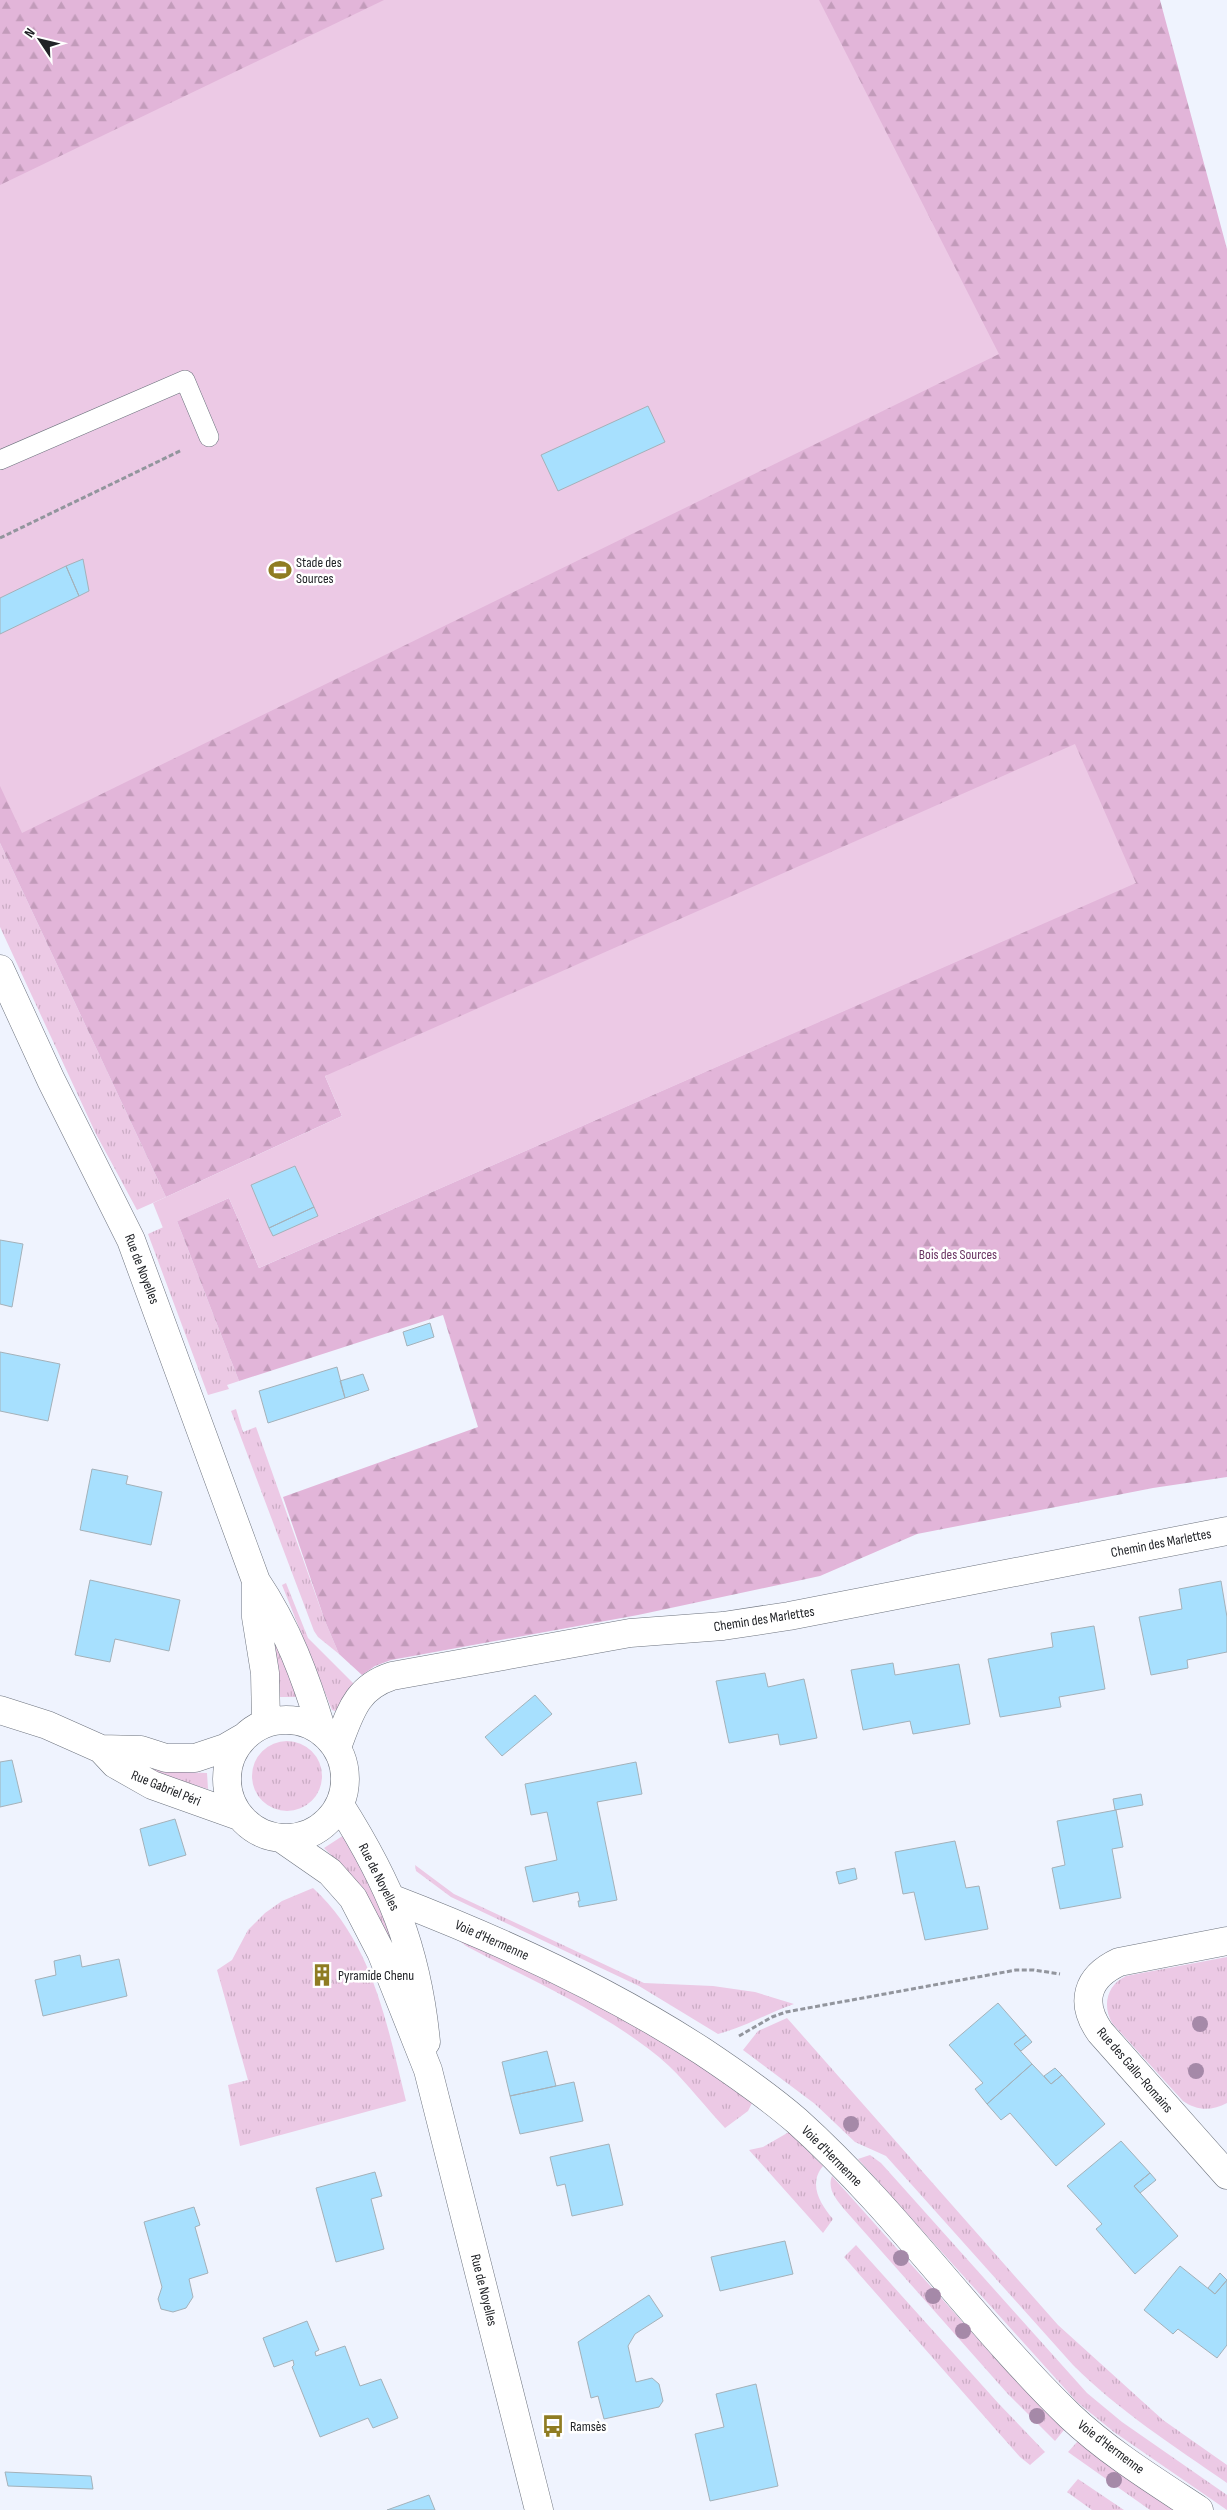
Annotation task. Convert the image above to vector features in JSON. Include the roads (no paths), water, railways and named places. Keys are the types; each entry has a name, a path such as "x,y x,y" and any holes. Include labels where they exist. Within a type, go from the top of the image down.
{"street":[{"name":"Rue de Noyelles","path":"0,969 51,1080 131,1240 256,1581 277,1612 329,1739"},
{"name":"Chemin des Marlettes","path":"329,1739 348,1718 364,1691 374,1683 392,1676 630,1633 723,1626 789,1616 1227,1531"},
{"name":"Rue de Noyelles","path":"255,1730 264,1673 256,1617 256,1581"},
{"name":"Rue Gabriel Péri","path":"0,1710 47,1726 101,1749 141,1750 166,1758 195,1758 225,1748 255,1730"},
{"path":"280,1719 295,1720 309,1724 329,1739 344,1766 345,1786 340,1805 329,1820 316,1831 299,1837 282,1838 258,1831 239,1816 228,1790 226,1776 232,1755 255,1730 280,1719"},
{"name":"Rue Gabriel Péri","path":"101,1749 115,1764 131,1775 239,1816"},
{"name":"Rue de Noyelles","path":"340,1805 393,1899 406,1937 422,2000 428,2070"},
{"name":"Rue de Noyelles","path":"282,1838 330,1872 353,1898 381,1952 428,2070 539,2510"},
{"name":"Voie d'Hermenne","path":"393,1899 460,1924 527,1955 638,2012 710,2057 777,2103 842,2164 1030,2376 1073,2418 1111,2449 1199,2510"},
{"name":"Rue des Gallo-Romains","path":"1225,2166 1092,2021 1088,2010 1088,1996 1093,1981 1105,1968 1118,1962 1227,1941"}],"lane":[{"path":"0,460 185,380 209,437"}],"place":[{"name":"Stade des Sources","path":"280,570"},
{"name":"Pyramide Chenu","path":"322,1975"},
{"name":"Ramsès","path":"553,2426"}],"park label":[{"name":"Bois des Sources","path":"958,1254"}]}
